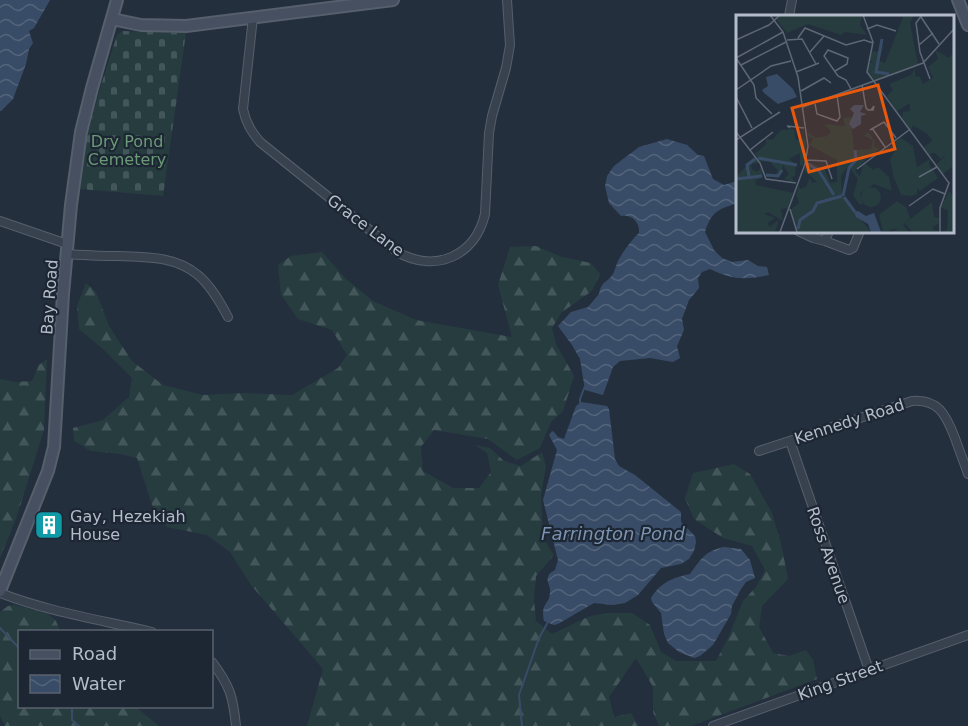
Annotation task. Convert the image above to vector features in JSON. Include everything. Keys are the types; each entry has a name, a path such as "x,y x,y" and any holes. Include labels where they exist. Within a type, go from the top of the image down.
{"main road":[{"name":"Bay Road","path":"0,592 48,471 54,447 67,249 81,132 117,0"},
{"path":"112,19 141,25 175,27 393,0"},
{"path":"958,0 968,25"}],"street":[{"name":"Grace Lane","path":"253,17 243,109 250,131 260,142 398,252 417,260 438,261 448,259 466,249 473,242 483,224 489,133 510,45 507,0"},
{"path":"789,15 792,0"},
{"path":"0,221 67,249 157,258 178,263 205,282 228,316"},
{"path":"800,232 847,250 851,250 860,232"},
{"path":"825,241 829,232"},
{"name":"Kennedy Road","path":"759,451 912,401 923,400 933,404 948,419 968,474"},
{"name":"Ross Avenue","path":"790,441 869,670"},
{"path":"0,592 21,602 143,630"},
{"name":"King Street","path":"713,726 968,635"},
{"path":"213,663 224,679 233,699 236,726"}],"green space":[{"name":"Dry Pond Cemetery","path":"122,31 186,33 163,196 80,189 87,137 117,35"},
{"path":"536,246 562,257 591,263 600,274 592,291 562,312 552,328 556,344 574,376 563,411 551,422 540,448 517,460 488,439 434,430 421,447 423,471 453,488 479,488 491,472 487,453 475,445 490,448 504,461 521,466 542,452 546,466 541,495 543,538 554,555 536,576 534,600 536,621 552,634 590,616 632,613 650,625 661,652 676,661 716,661 743,601 756,587 765,570 752,546 723,538 694,519 685,498 693,473 734,464 750,474 772,513 788,579 762,606 759,627 773,653 789,656 806,650 813,660 817,679 691,726 659,726 653,712 653,687 636,658 609,697 614,717 631,713 639,726 307,726 323,669 251,585 230,552 207,535 167,527 152,505 137,458 91,451 74,441 73,428 103,420 129,397 132,378 79,329 77,306 86,283 96,292 109,326 132,361 163,385 203,395 244,393 292,395 338,368 347,355 332,330 298,319 281,295 278,265 291,256 322,252 346,279 373,301 416,320 512,337 498,285 510,247"},
{"path":"47,359 44,430 16,519 0,558 0,379 15,382 32,381 39,365"},
{"path":"15,605 47,613 56,621 60,630 18,630 18,708 137,708 159,726 5,726 0,716 0,612 8,606"}],"water":[{"path":"0,0 50,0 34,28 29,31 33,43 29,49 26,64 13,99 1,111 0,111"},
{"path":"667,139 687,145 698,155 704,156 713,179 724,185 736,181 736,203 716,212 705,232 714,250 722,258 732,262 748,260 758,266 767,267 769,275 739,278 710,269 702,272 698,278 699,288 689,300 682,319 684,330 677,346 680,358 673,362 650,358 620,361 613,367 603,395 585,390 580,359 558,326 571,312 588,307 599,294 603,284 611,277 625,250 639,233 638,225 634,220 629,216 621,216 609,203 605,186 607,176 614,166 639,147"},
{"name":"Farrington Pond","path":"581,402 607,406 615,459 619,466 635,475 681,512 681,522 695,536 696,542 689,559 681,564 661,568 638,595 625,603 613,605 594,603 554,625 544,621 543,615 544,607 550,596 548,579 555,570 558,560 543,500 557,450 549,435 552,431 564,439 576,406"},
{"path":"724,547 741,549 750,560 755,578 746,582 741,589 732,606 731,614 713,645 694,658 679,652 668,643 664,634 661,613 651,598 663,584 690,574 708,553"}],"waterway":[{"path":"580,403 585,386"},
{"path":"522,726 519,695 539,638 548,622"},
{"path":"0,628 18,647"},
{"path":"72,708 72,720 79,726"}],"place":[{"name":"Gay, Hezekiah House","path":"49,525"}]}
